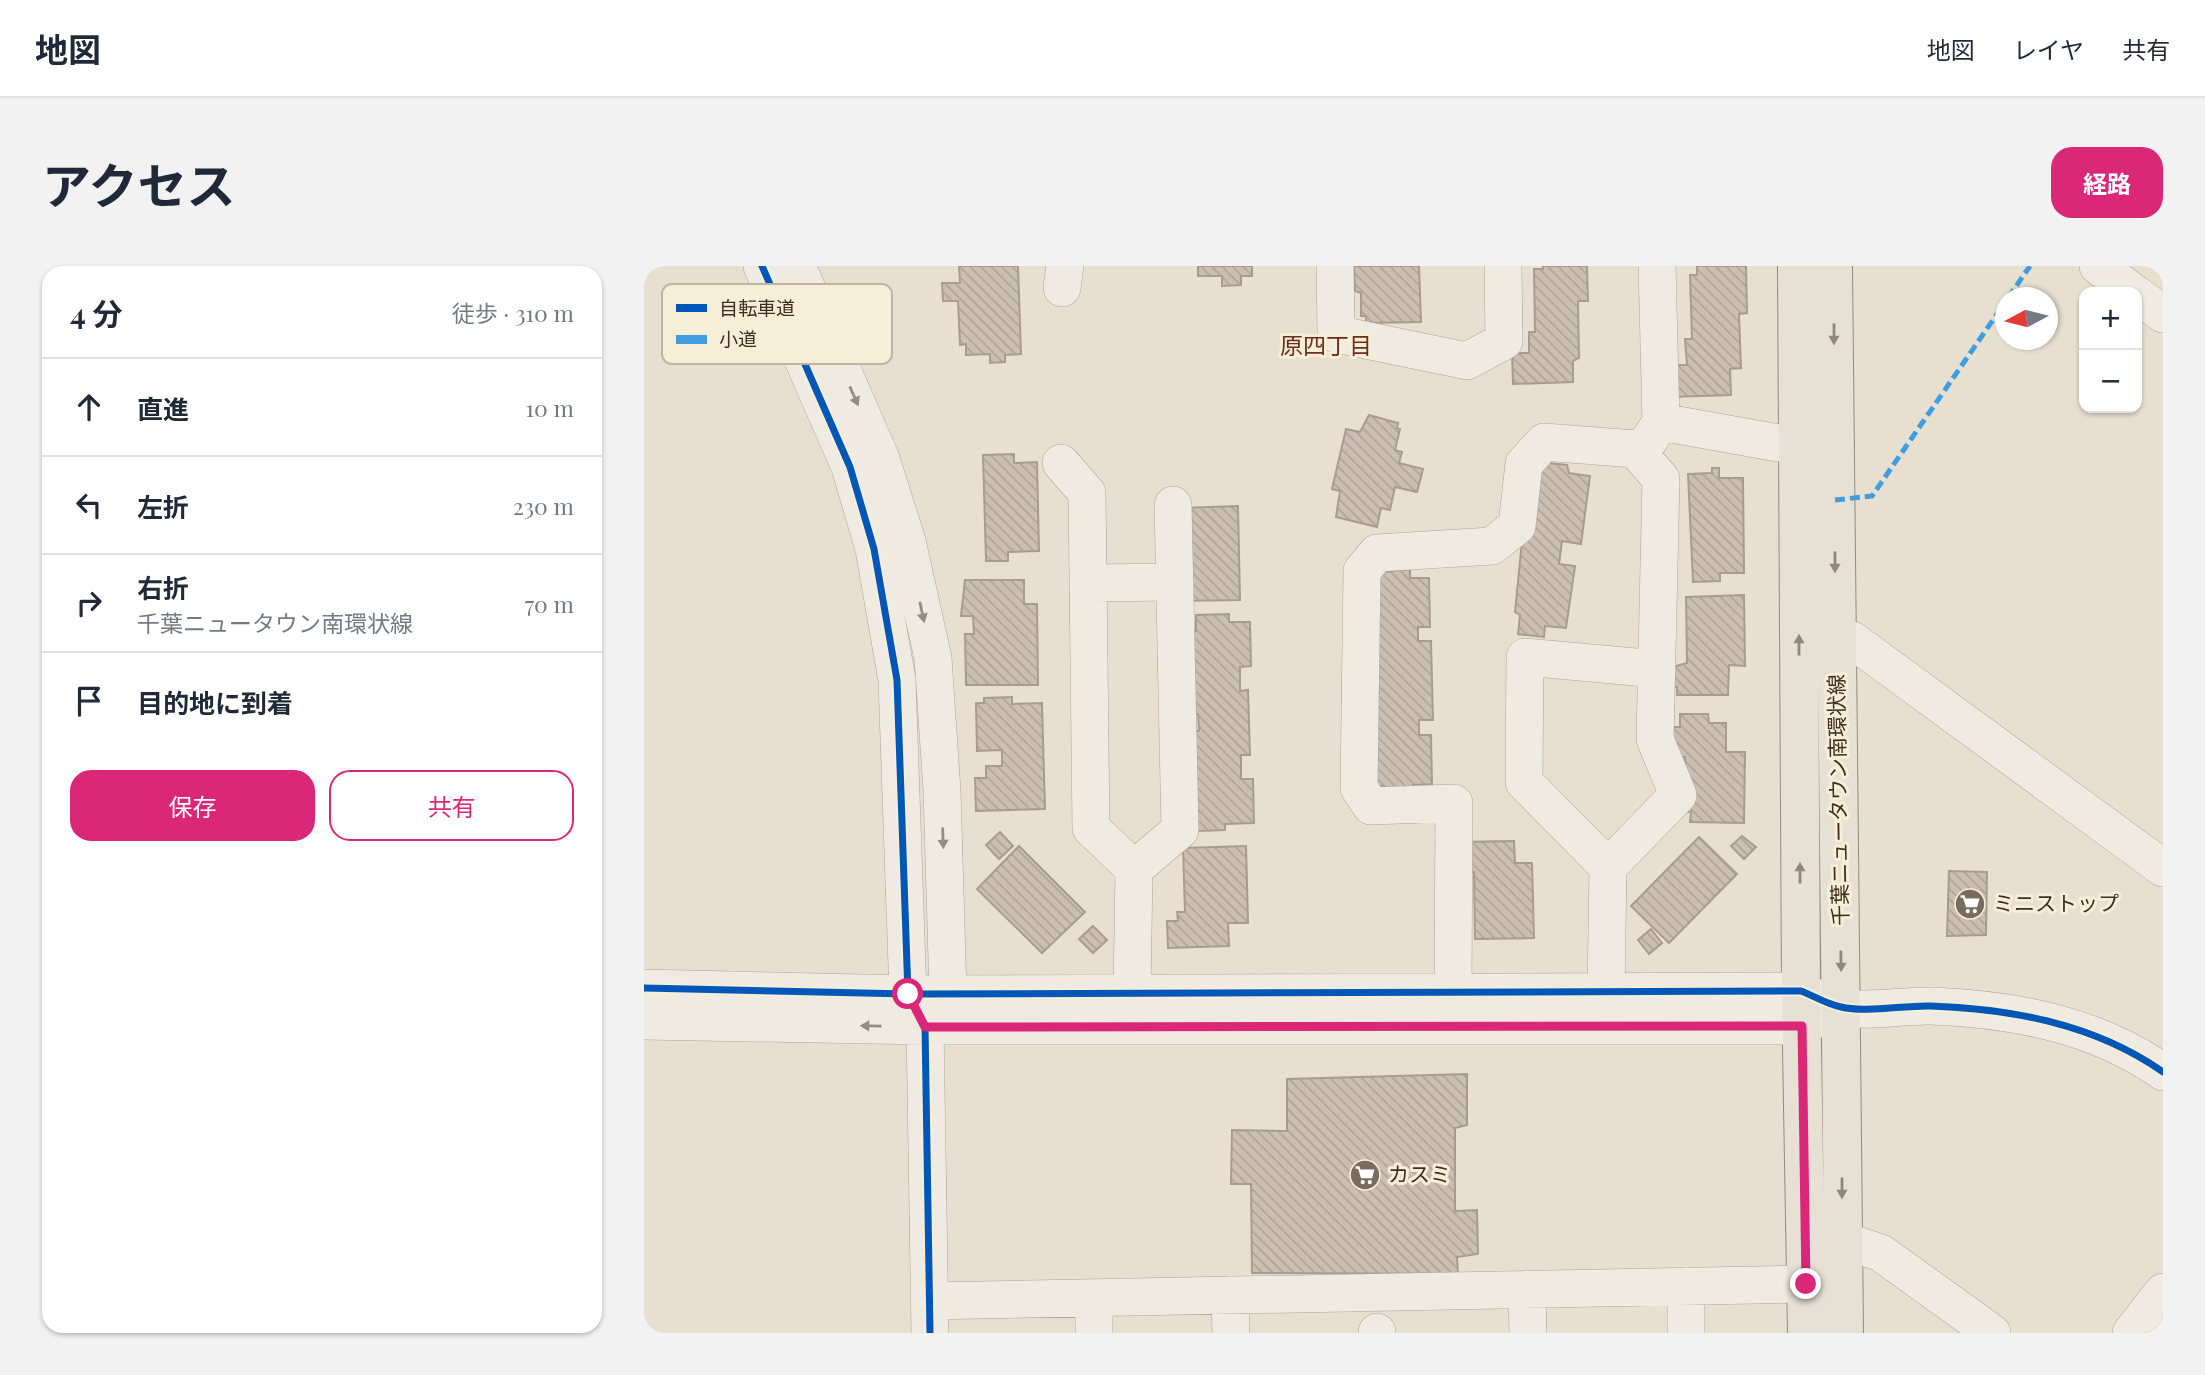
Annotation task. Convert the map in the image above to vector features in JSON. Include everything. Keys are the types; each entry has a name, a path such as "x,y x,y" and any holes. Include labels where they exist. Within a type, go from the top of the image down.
{"main road":[{"name":"千葉ニュータウン南環状線","path":"1797,266 1801,1009 1807,1333"},
{"name":"千葉ニュータウン南環状線","path":"1833,266 1844,1333"}],"street":[{"path":"762,266 770,284"},
{"path":"797,266 805,284"},
{"path":"1335,266 1336,334 1467,361 1504,341 1503,266"},
{"path":"1640,454 1661,422 1657,266"},
{"path":"2098,266 2127,287"},
{"path":"2142,298 2163,314"},
{"path":"805,364 850,467 874,549 897,680 908,994 925,1027 930,1317 1094,1315 1230,1295 1806,1284"},
{"path":"840,364 881,459 907,541 933,658 942,791 948,994 925,1027"},
{"path":"1661,422 1778,443 1798,443"},
{"path":"1453,992 1454,803 1371,806 1359,788 1362,571 1377,553 1492,546 1517,526 1524,464 1544,442 1635,449 1661,478 1655,739 1678,795 1608,867 1605,992"},
{"path":"1061,463 1087,493 1091,828 1134,869 1132,993"},
{"path":"1134,869 1180,830 1173,505"},
{"path":"1088,583 1175,582"},
{"path":"1836,641 1852,640 2163,868"},
{"path":"1608,867 1524,782 1525,657 1657,669"},
{"path":"644,988 908,994 1605,992 1801,1009"},
{"path":"644,1021 925,1027 1927,1006 2016,1013 2060,1023 2101,1038 2143,1058 2163,1072"},
{"path":"1842,1240 1881,1253 1992,1333"},
{"path":"1686,1286 1686,1333"},
{"path":"1527,1289 1528,1333"},
{"path":"2131,1333 2163,1292"},
{"path":"1230,1295 1231,1333"}],"building":[{"path":"959,266 1018,266 1021,354 1005,355 1005,362 990,363 990,354 966,355 966,344 960,345 958,301 943,301 942,283 960,283"},
{"path":"1198,266 1252,266 1252,276 1241,276 1241,285 1222,286 1222,276 1198,276"},
{"path":"1354,266 1419,266 1421,322 1366,323 1366,316 1361,316 1361,293 1355,291"},
{"path":"1543,266 1587,266 1588,301 1578,301 1579,358 1573,361 1573,382 1513,384 1512,353 1529,353 1529,332 1535,332 1534,269 1543,269"},
{"path":"1697,266 1746,266 1747,313 1739,314 1741,368 1730,369 1731,395 1671,397 1670,365 1687,365 1685,339 1692,339 1690,275 1697,275"},
{"path":"1369,415 1398,423 1397,428 1400,429 1395,450 1402,452 1399,463 1423,469 1417,492 1395,487 1390,510 1381,508 1377,527 1336,517 1340,491 1332,489 1346,429 1360,432"},
{"path":"1014,454 1014,463 1037,462 1039,551 1008,552 1008,561 986,561 983,455"},
{"path":"1538,462 1567,465 1569,473 1590,476 1581,544 1562,541 1559,564 1575,566 1566,628 1545,626 1544,637 1518,634 1520,615 1515,612 1528,481"},
{"path":"1712,468 1719,468 1719,478 1743,478 1744,573 1720,573 1720,581 1693,582 1688,474 1712,473"},
{"path":"1238,506 1240,600 1180,601 1181,508"},
{"path":"1410,569 1410,578 1429,578 1430,627 1418,627 1418,641 1431,641 1433,720 1419,720 1419,735 1431,735 1432,784 1413,785 1414,791 1384,792 1384,786 1368,787 1374,693 1379,693 1365,574"},
{"path":"965,580 1024,580 1024,604 1037,604 1038,685 966,685 965,634 974,634 973,616 961,616"},
{"path":"1744,595 1745,666 1729,665 1728,695 1677,695 1677,687 1670,687 1669,668 1687,663 1686,597"},
{"path":"1229,614 1229,622 1250,622 1251,666 1240,667 1240,691 1248,690 1250,755 1241,755 1241,779 1253,779 1254,823 1225,824 1225,830 1198,831 1190,731 1199,731 1198,714 1192,715 1190,631 1196,631 1196,615"},
{"path":"1012,697 1012,704 1042,703 1045,809 976,811 975,778 986,778 986,766 1002,766 1002,750 977,751 976,703 984,703 984,698"},
{"path":"1680,714 1708,714 1709,723 1726,723 1726,752 1745,752 1744,823 1690,822 1691,812 1685,812 1685,757 1676,757 1668,727 1680,727"},
{"path":"1000,832 1013,846 999,859 986,845"},
{"path":"1742,836 1756,847 1744,859 1731,846"},
{"path":"1699,837 1737,874 1669,943 1631,906"},
{"path":"1514,841 1515,863 1532,863 1534,938 1475,939 1474,872 1468,872 1459,842"},
{"path":"1019,846 1085,912 1042,953 977,889"},
{"path":"1246,846 1248,923 1228,923 1229,946 1168,948 1167,921 1178,921 1177,912 1185,912 1183,848"},
{"path":"1949,871 1987,872 1986,935 1947,936"},
{"path":"1093,926 1107,940 1093,953 1079,939"},
{"path":"1651,929 1662,943 1649,954 1638,940"},
{"path":"1467,1074 1467,1125 1455,1128 1455,1211 1477,1210 1478,1254 1457,1257 1458,1274 1252,1273 1251,1184 1231,1184 1232,1130 1287,1131 1287,1079"}],"marked path":[{"path":"2016,287 2030,266"},
{"path":"1835,500 1872,496 1995,317"}],"cycle path":[{"path":"762,266 770,284"},
{"path":"805,364 850,467 874,549 897,680 908,994 925,1026 930,1333"},
{"path":"644,988 908,994 1801,991 1851,1009 1920,1006 1961,1008 2052,1022 2109,1042 2163,1072"}],"place":[{"name":"ミニストップ","path":"1970,904"},
{"name":"カスミ","path":"1365,1175"}],"district":[{"name":"原四丁目","path":"1326,346"}],"route":[{"path":"908,994 925,1027 1802,1026 1806,1284"}]}
